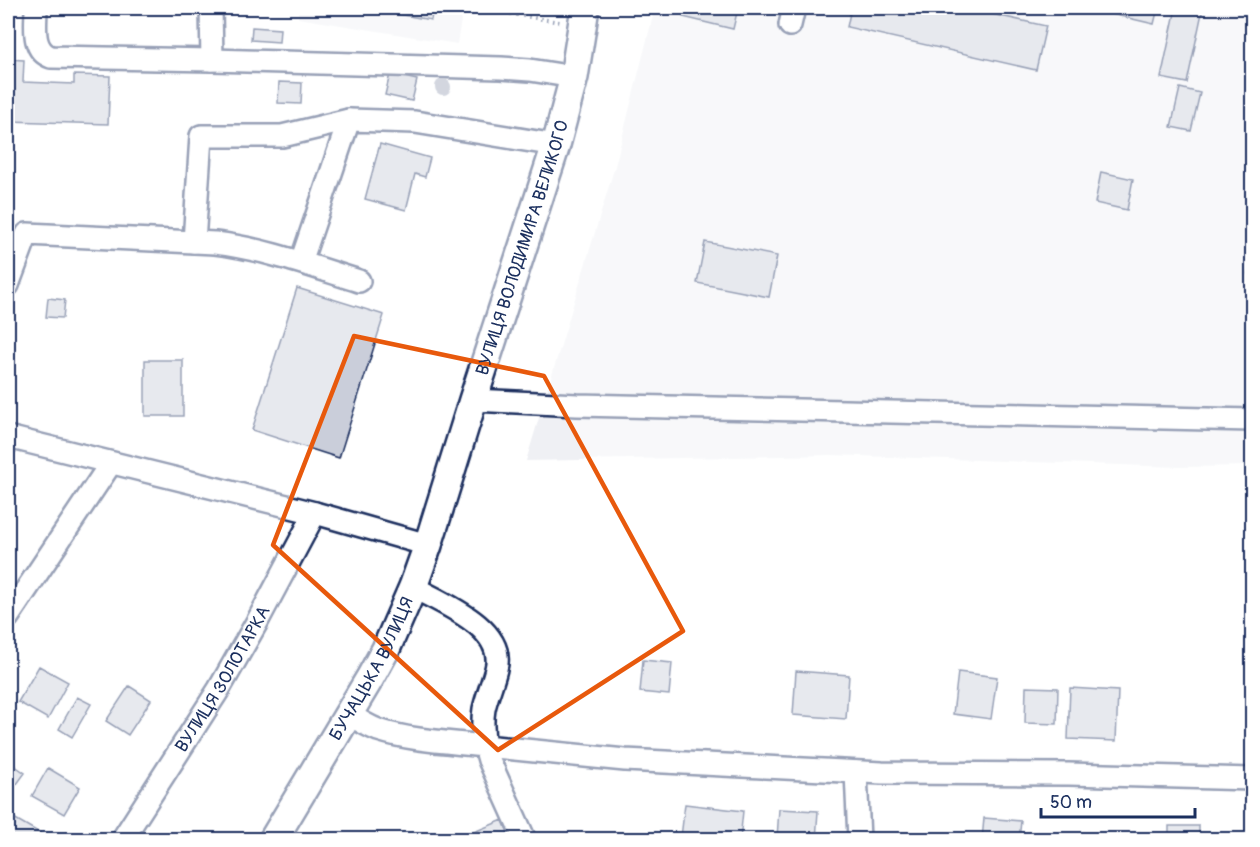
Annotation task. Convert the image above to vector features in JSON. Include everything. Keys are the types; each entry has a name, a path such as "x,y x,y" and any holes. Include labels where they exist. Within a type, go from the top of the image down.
{"main road":[{"name":"ВУЛИЦЯ ВОЛОДИМИРА ВЕЛИКОГО","path":"447,485 556,145 574,77 584,17"},
{"name":"БУЧАЦЬКА ВУЛИЦЯ","path":"273,840 386,649 413,587 447,485"}],"street":[{"path":"36,8 37,44 40,51 45,55 58,58 501,68 574,77"},
{"path":"211,8 212,60"},
{"path":"301,262 349,120"},
{"path":"194,242 201,136 282,136 349,120 415,122 556,145"},
{"path":"8,285 27,234 233,245 301,262 358,281"},
{"path":"473,400 577,405 1252,420"},
{"path":"8,437 315,513 428,545"},
{"path":"8,617 111,463"},
{"name":"ВУЛИЦЯ ЗОЛОТАРКА","path":"122,840 219,689 315,513"},
{"path":"413,587 474,622 492,640 496,648 497,667 484,708 485,746 489,760 525,840"},
{"path":"349,714 375,729 417,738 646,762 914,774 1069,774 1252,779"},
{"path":"856,772 859,840"}],"path":[{"path":"475,8 584,17"}],"highlighted area":[{"path":"354,336 544,376 683,631 498,750 273,545"}],"shaded area":[{"path":"298,8 463,8 457,44 298,18"},
{"path":"655,8 1252,8 1252,466 1179,467 831,455 526,461 615,166"}],"building":[{"path":"391,8 433,8 431,20 391,13"},
{"path":"686,8 738,8 733,29 683,17"},
{"path":"851,8 964,8 1046,26 1036,70 847,27"},
{"path":"1112,8 1158,8 1154,24 1111,14"},
{"path":"1176,8 1203,8 1187,83 1161,78"},
{"path":"252,27 280,29 279,42 251,40"},
{"path":"8,59 24,60 23,82 74,84 74,75 110,76 108,124 8,121"},
{"path":"390,74 417,80 412,101 385,95"},
{"path":"279,82 302,83 301,104 278,103"},
{"path":"1180,88 1200,93 1191,131 1171,127"},
{"path":"380,144 430,158 425,177 415,174 406,210 365,199"},
{"path":"1101,172 1133,179 1127,210 1095,203"},
{"path":"705,242 777,256 769,297 697,283"},
{"path":"1252,252 1252,275 1248,274"},
{"path":"297,288 384,315 339,458 252,430"},
{"path":"48,298 65,300 63,318 46,317"},
{"path":"145,360 183,360 183,416 145,416"},
{"path":"643,660 672,663 669,695 640,692"},
{"path":"39,666 68,682 48,719 18,702"},
{"path":"796,671 849,675 846,719 793,715"},
{"path":"958,672 997,677 991,719 953,714"},
{"path":"129,686 151,700 128,735 106,721"},
{"path":"1026,687 1058,688 1057,724 1025,723"},
{"path":"1070,688 1118,691 1116,741 1068,739"},
{"path":"77,697 91,704 72,737 59,729"},
{"path":"8,761 25,773 14,788 8,784"},
{"path":"48,768 80,787 64,814 32,796"},
{"path":"685,804 743,811 740,840 685,840 685,837 681,837"},
{"path":"779,809 818,811 816,840 777,838"},
{"path":"12,817 52,840 8,840 8,825"},
{"path":"984,818 1021,821 1019,840 982,840"},
{"path":"503,820 511,840 471,840 469,834"},
{"path":"1169,826 1199,826 1199,840 1169,840"}]}
